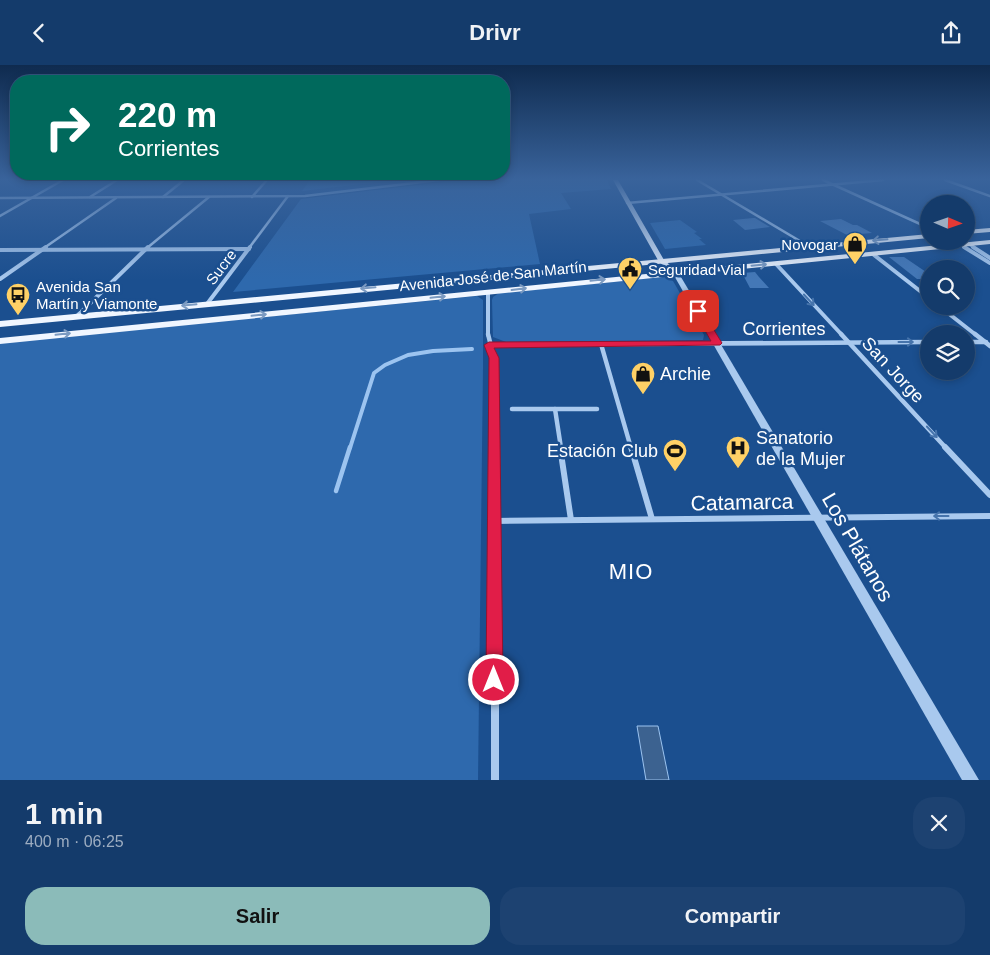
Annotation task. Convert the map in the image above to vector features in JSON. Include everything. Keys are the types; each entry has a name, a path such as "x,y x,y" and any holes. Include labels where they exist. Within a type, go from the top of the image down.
{"main road":[{"path":"633,213 661,261"},
{"path":"975,231 990,230"},
{"name":"Avenida José de San Martín","path":"0,324 920,237"},
{"name":"Avenida José de San Martín","path":"975,244 990,242"},
{"name":"Avenida José de San Martín","path":"0,341 920,250"},
{"name":"Los Plátanos","path":"661,261 676,273"}],"street":[{"path":"0,279 93,213"},
{"path":"77,316 146,249 189,213"},
{"name":"Sucre","path":"207,304 275,213"},
{"path":"753,213 810,247"},
{"path":"896,213 920,224"},
{"path":"0,251 249,249"},
{"path":"972,250 990,263"},
{"path":"975,250 990,258"},
{"path":"874,255 920,291"},
{"name":"San Jorge","path":"776,264 990,495"},
{"name":"Los Plátanos","path":"676,273 971,780"},
{"path":"488,292 489,345 494,358 495,780"},
{"path":"951,315 990,346"},
{"name":"Corrientes","path":"489,345 920,342"},
{"path":"601,344 652,519"},
{"path":"512,409 597,409"},
{"path":"555,409 571,520"},
{"name":"Catamarca","path":"494,521 990,516"}],"shaded area":[{"path":"290,213 534,213 529,214 540,264 233,292"},
{"path":"680,220 697,232 694,233 706,245 665,249 650,223"},
{"path":"664,277 673,281 704,335 703,340 506,342 493,337 492,300 499,293"},
{"path":"477,296 483,300 478,780 0,780 0,343"},
{"path":"637,726 658,726 669,780 646,780"}],"building":[{"path":"755,218 770,227 745,230 733,220"},
{"path":"841,219 872,233 847,235 820,221"},
{"path":"889,257 904,257 920,268 920,279 917,279"},
{"path":"755,272 769,288 750,288 742,273"}],"waterway":[{"path":"350,448 374,373 385,365 408,355 433,351 472,349"},
{"path":"336,491 350,447"}],"place":[{"name":"Novogar","path":"855,265"},
{"name":"Seguridad Vial","path":"630,290"},
{"name":"Avenida San Martín y Viamonte","path":"18,316"},
{"name":"Archie","path":"643,395"},
{"name":"Sanatorio de la Mujer","path":"738,469"},
{"name":"Estación Club","path":"675,472"}],"district":[{"name":"MIO","path":"631,571"}],"route":[{"path":"494,680 494,358 489,345 717,343 698,311"}]}
